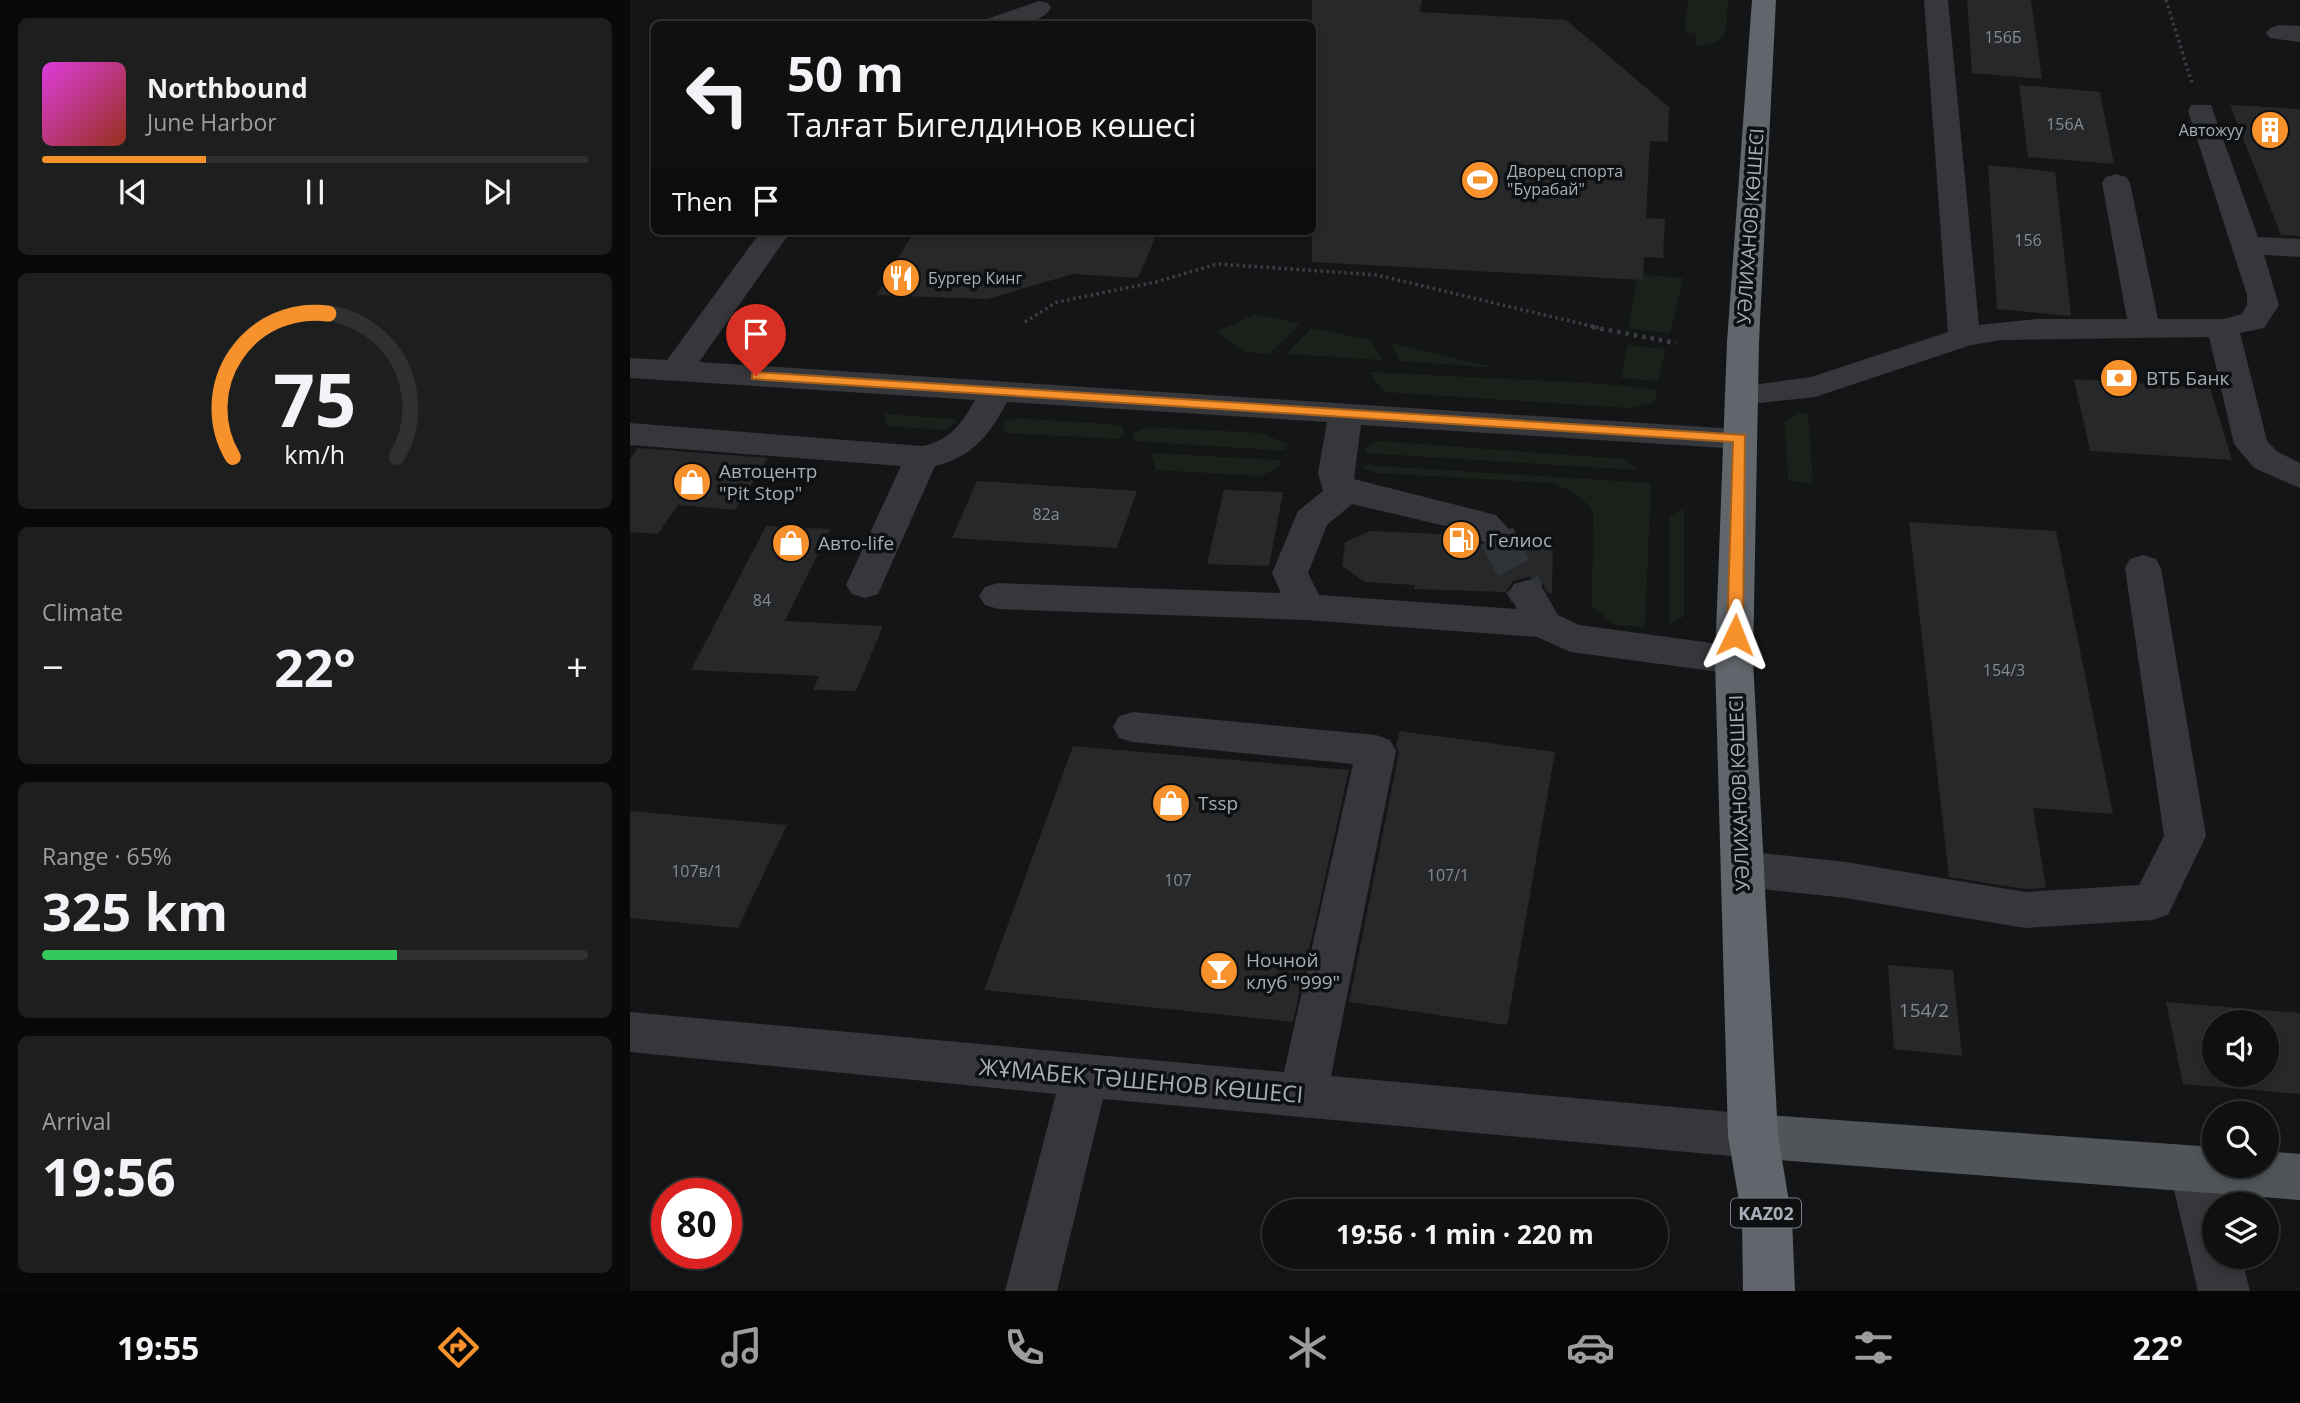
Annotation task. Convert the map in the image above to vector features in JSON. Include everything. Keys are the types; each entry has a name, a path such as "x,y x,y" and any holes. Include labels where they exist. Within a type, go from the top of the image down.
{"highway":[{"name":"УӘЛИХАНОВ КӨШЕСІ","path":"1764,0 1741,395 1734,660 1753,1136 1767,1219 1769,1291"},
{"name":"KАZ02","path":"1742,1291 1741,1209 1753,1136"}],"main road":[{"path":"1753,1136 2300,1177"}],"street":[{"path":"1936,0 1964,337"},
{"path":"1004,21 1039,8"},
{"path":"1741,395 1815,387 1964,337 2037,328 2223,328 2253,321 2263,305 2201,111"},
{"path":"2116,183 2144,327"},
{"path":"676,371 772,235"},
{"path":"2245,245 2300,248"},
{"path":"2223,328 2251,443 2266,460 2300,478"},
{"path":"630,368 1740,438"},
{"path":"630,434 922,457 951,451 973,434 996,391"},
{"path":"1346,413 1335,481 1346,491 1464,518 1483,524 1497,536"},
{"path":"865,585 922,457"},
{"path":"1307,607 1290,573 1311,519 1346,491"},
{"path":"1743,869 1846,880 2025,910 2152,902 2185,836 2143,568"},
{"path":"998,596 1307,607 1535,608 1556,633 1588,642 1734,660"},
{"path":"1133,727 1376,751 1303,1094"},
{"name":"ЖҰМАБЕК ТӘШЕНОВ КӨШЕСІ","path":"630,1032 1753,1136"},
{"path":"1031,1291 1084,1076"},
{"path":"2194,1169 2202,1201"},
{"path":"2218,1269 2224,1291"}],"path":[{"path":"2166,0 2201,111"},
{"path":"1025,322 1057,302 1156,282 1217,264 1377,275 1627,335 1676,342"}],"shaded area":[{"path":"1688,0 1728,0 1726,27 1721,39 1696,46 1696,34 1685,31"},
{"path":"1638,274 1683,278 1670,333 1628,329"},
{"path":"1255,314 1300,324 1269,354 1246,352 1217,332"},
{"path":"1311,328 1371,340 1382,360 1287,354"},
{"path":"1390,343 1497,368 1400,361"},
{"path":"1627,345 1666,349 1658,381 1621,378"},
{"path":"1369,372 1606,384 1658,390 1654,403 1628,408 1384,392"},
{"path":"1798,413 1808,414 1813,483 1788,481 1785,423"},
{"path":"884,414 956,419 956,422 947,430 887,426"},
{"path":"1016,418 1121,425 1125,432 1119,439 1008,433 1003,428 1005,421"},
{"path":"1147,427 1260,433 1287,444 1286,451 1135,441 1132,434"},
{"path":"1378,441 1625,459 1637,470 1364,453 1367,445"},
{"path":"1150,453 1282,460 1279,467 1261,476 1156,470"},
{"path":"1364,465 1651,483 1645,627 1615,625 1592,607 1593,513 1575,494 1550,483 1378,473 1363,468"},
{"path":"1684,509 1684,616 1670,625 1670,516"}],"building":[{"name":"Дворец спорта \"Бурабай\"","path":"1312,0 1422,0 1419,12 1566,20 1669,107 1668,142 1650,141 1646,218 1665,219 1663,258 1644,257 1643,280 1312,262 1312,235 1316,235 1316,21 1312,21"},
{"path":"1967,0 2031,0 2042,79 1972,73"},
{"path":"2019,85 2100,92 2114,164 2028,157"},
{"path":"2230,105 2300,109 2300,236 2281,235"},
{"path":"1988,165 2055,172 2071,316 1997,309"},
{"path":"912,235 1156,235 1138,278 1073,274 987,299 877,295"},
{"path":"2074,379 2210,388 2232,460 2090,451"},
{"name":"Автоцентр \"Pit Stop\"","path":"638,448 768,458 735,510 678,505 658,534 630,532 630,459"},
{"path":"977,481 1137,491 1117,548 952,538"},
{"path":"1224,490 1283,492 1269,566 1207,564"},
{"path":"1909,522 2056,531 2113,814 2033,808 2046,888 2025,889 1949,877"},
{"path":"766,526 830,529 785,621 883,626 856,691 813,690 819,676 691,670"},
{"path":"1371,531 1466,535 1488,547 1502,549 1512,546 1517,537 1553,538 1552,593 1548,593 1541,581 1528,577 1513,581 1506,592 1414,589 1415,585 1365,582 1342,566 1345,542"},
{"path":"1400,731 1555,752 1507,1025 1349,1002 1399,752 1396,746"},
{"path":"1073,746 1349,770 1293,1022 984,990"},
{"path":"630,811 787,825 738,928 630,918"},
{"path":"1888,965 1953,970 1962,1056 1894,1049"},
{"path":"2166,1002 2263,1010 2202,1010 2202,1086 2183,1084"},
{"path":"2279,1011 2300,1013 2300,1094 2218,1087 2279,1087"}],"tunnel":[{"path":"1497,536 1527,593"}],"place":[{"name":"Автожуу","path":"2270,130"},
{"name":"Дворец спорта \"Бурабай\"","path":"1480,180"},
{"name":"Бургер Кинг","path":"901,278"},
{"name":"ВТБ Банк","path":"2119,378"},
{"name":"Автоцентр \"Pit Stop\"","path":"692,482"},
{"name":"Гелиос","path":"1461,540"},
{"name":"Авто-life","path":"791,543"},
{"name":"Tssp","path":"1171,803"},
{"name":"Ночной клуб \"999\"","path":"1219,971"}],"route":[{"path":"756,376 1740,438 1735,635"}]}
